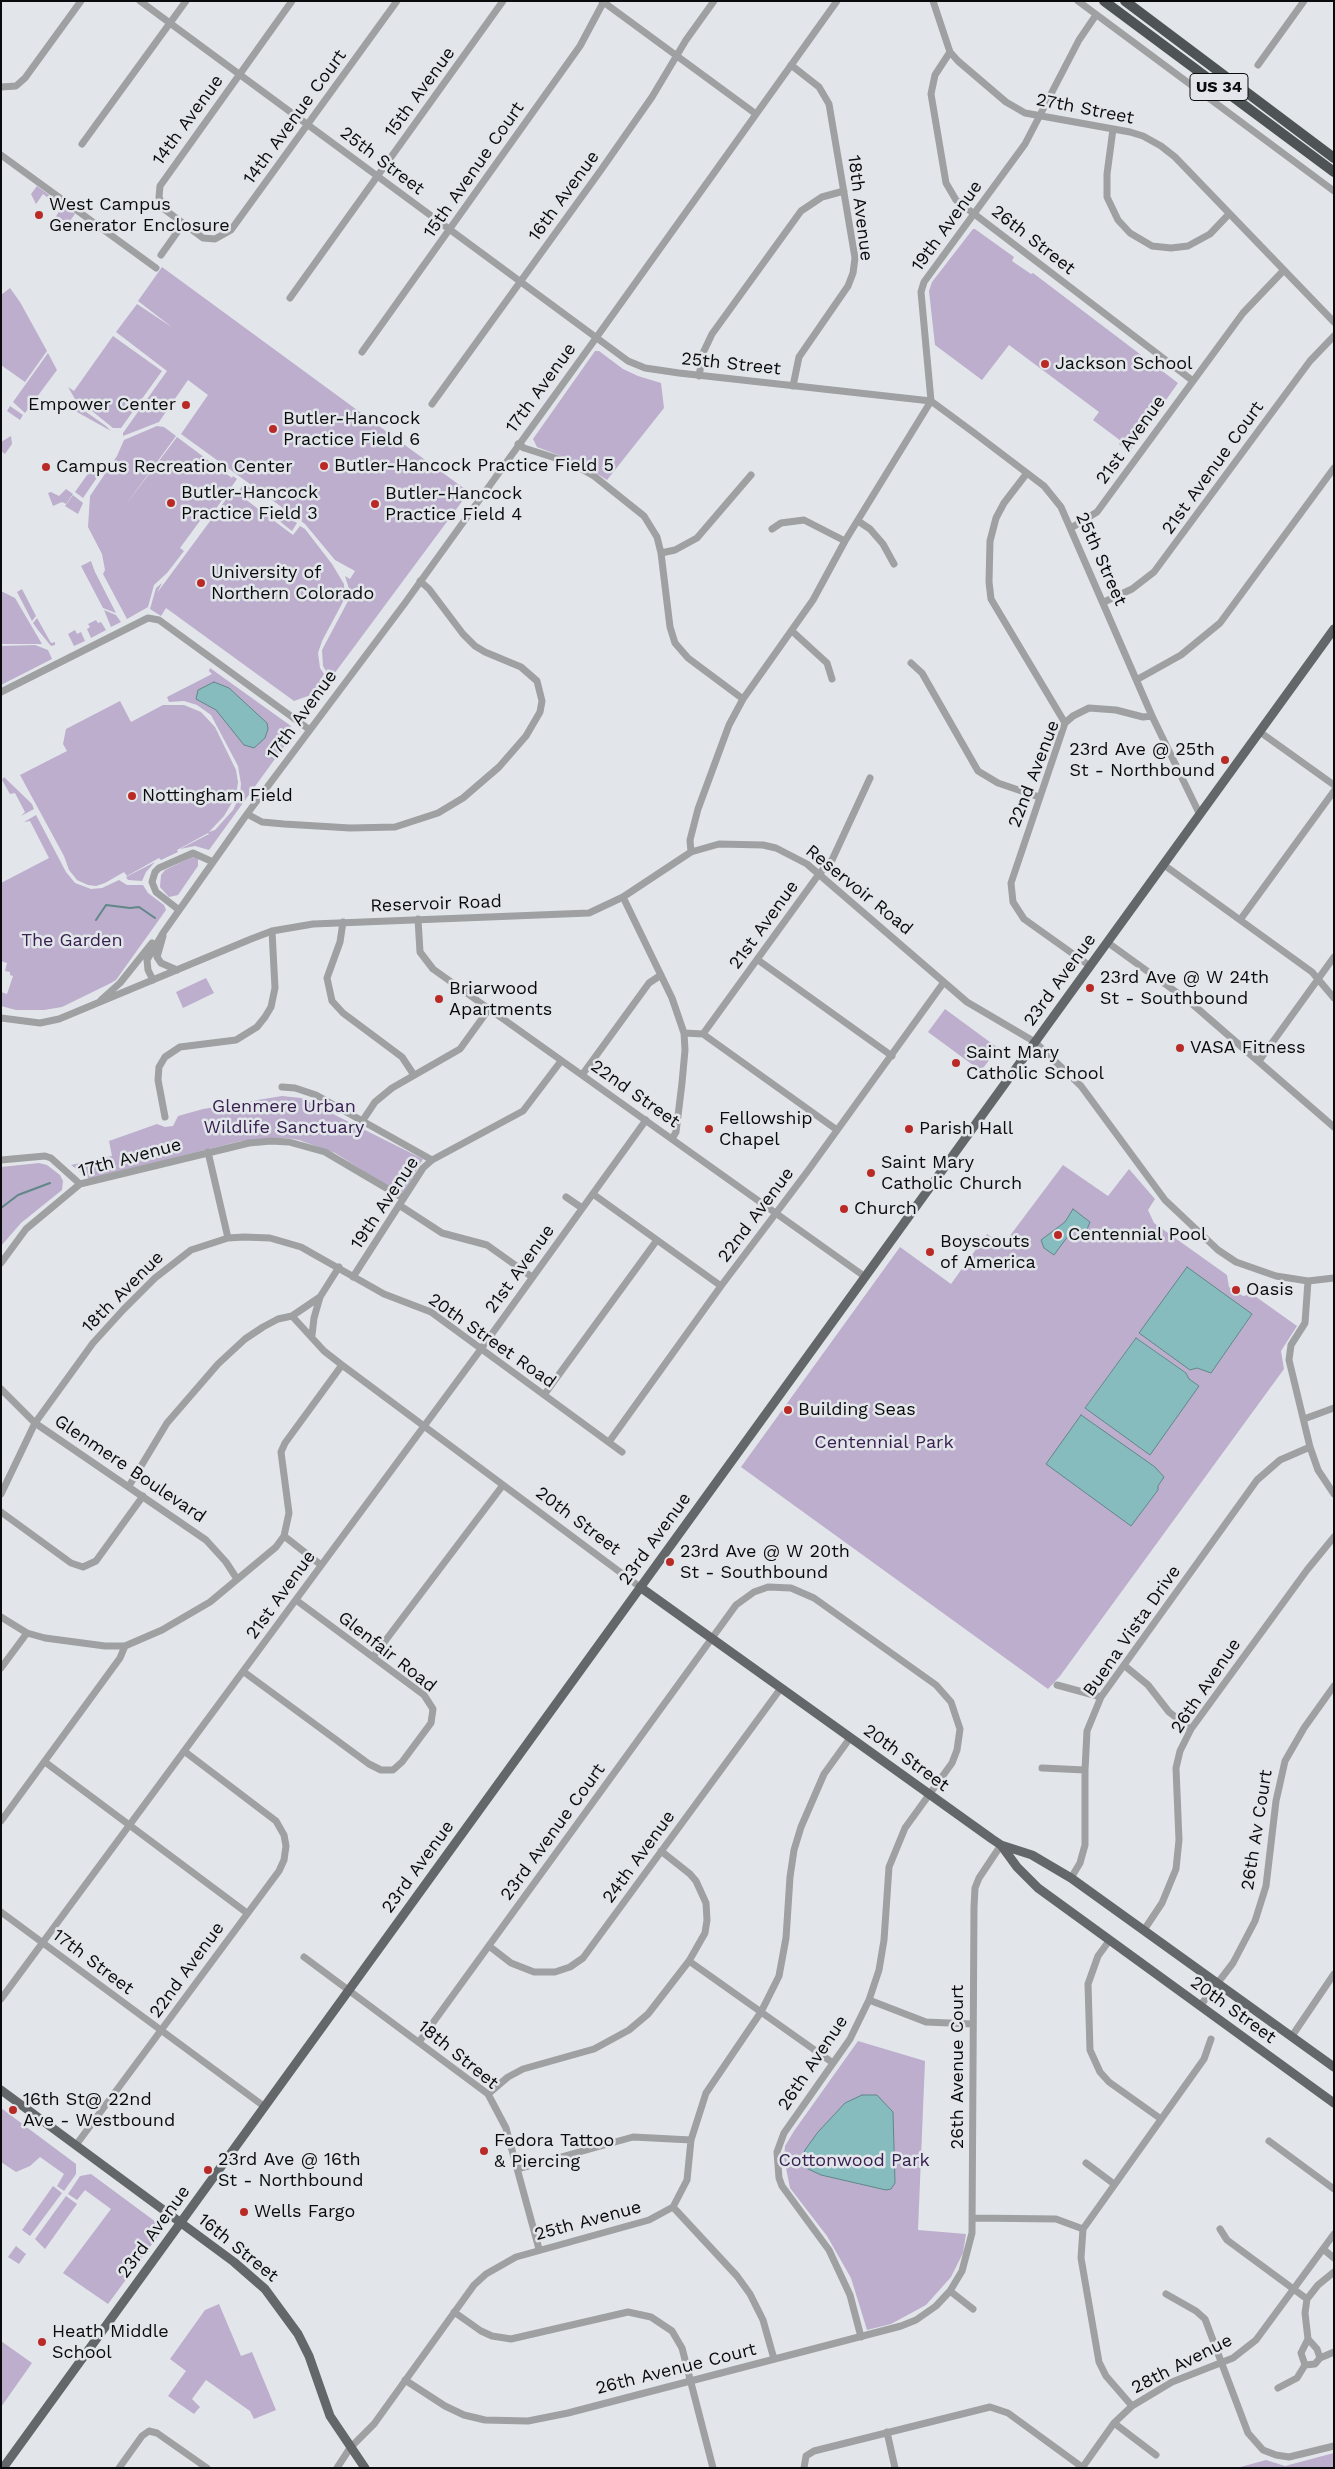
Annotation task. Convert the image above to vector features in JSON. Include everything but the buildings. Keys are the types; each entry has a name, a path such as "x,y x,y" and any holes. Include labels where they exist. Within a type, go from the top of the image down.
{"highway":[{"name":"US 34","path":"1104,1 1334,172"},
{"name":"US 34","path":"1125,1 1334,158"},
{"path":"1274,113 1334,150"}],"main road":[{"name":"23rd Avenue","path":"3,2468 1334,629"},
{"name":"20th Street","path":"640,1587 1001,1845 1028,1879 1109,1941 1334,2103"},
{"name":"20th Street","path":"1001,1845 1032,1855 1071,1878 1334,2066"},
{"name":"16th Street","path":"1,2090 181,2223 246,2272 265,2289 286,2316 309,2356 330,2416 365,2468"}],"street":[{"path":"1,87 16,86 25,78 81,1"},
{"name":"25th Street","path":"140,1 596,338 635,364 699,376 931,401 1027,472 1054,496 1071,528 1138,679 1152,716 1200,815"},
{"path":"82,144 186,1"},
{"name":"14th Avenue","path":"183,224 161,204 160,186 292,1"},
{"name":"14th Avenue Court","path":"183,224 203,238 215,239 224,236 231,230 397,1"},
{"name":"15th Avenue","path":"290,298 503,1"},
{"name":"16th Avenue","path":"432,404 652,97 676,56 714,1"},
{"name":"17th Avenue","path":"152,980 147,960 179,910 247,814 420,581 596,338 837,1"},
{"name":"27th Street","path":"933,1 950,52 958,61 1014,107 1040,116 1143,136 1161,146 1175,157 1334,322"},
{"path":"1078,1 1334,191"},
{"path":"1258,65 1304,1"},
{"path":"603,2 756,114"},
{"name":"15th Avenue Court","path":"362,352 580,46 603,2"},
{"name":"19th Avenue","path":"931,401 932,390 921,292 923,285 1025,144 1079,40 1096,15"},
{"name":"26th Street","path":"950,52 933,80 931,103 946,182 956,200 1193,381"},
{"name":"18th Avenue","path":"791,65 819,87 829,104 854,251 853,274 846,289 805,346 796,367 793,386"},
{"path":"1113,129 1107,174 1107,197 1112,212 1130,233 1152,246 1171,248 1188,246 1210,234 1229,214"},
{"path":"1,155 156,268"},
{"path":"699,376 703,353 712,334 801,211 822,197 844,191"},
{"path":"161,255 183,224"},
{"name":"21st Avenue","path":"1071,528 1097,512 1243,313 1284,270"},
{"name":"21st Avenue Court","path":"1104,602 1132,589 1154,572 1310,361 1334,336"},
{"path":"690,852 690,840 698,808 729,725 742,699 813,600 845,541 931,401"},
{"path":"518,444 524,448 571,463 604,482 644,516 657,537 661,553 670,627 675,643 688,658 742,699"},
{"path":"1138,679 1181,656 1220,623 1334,468"},
{"path":"1027,472 1004,503 996,518 990,541 989,582 991,600 1065,723"},
{"path":"661,553 675,550 697,538 752,475"},
{"path":"772,529 781,523 804,520 845,541"},
{"path":"858,521 870,529 883,544 894,564"},
{"path":"247,814 262,822 284,824 381,829 396,827 438,813 476,788 526,736 540,712 542,700 537,681 530,672 484,652 463,634 420,581"},
{"path":"1,692 148,618 159,620 310,730"},
{"path":"792,631 827,663 832,678"},
{"path":"911,663 922,673 978,771 998,784 1039,797"},
{"name":"22nd Avenue","path":"1090,966 1024,919 1013,902 1011,883 1065,723 1073,716 1089,708 1116,710 1143,717 1152,716"},
{"path":"1260,732 1334,785"},
{"name":"21st Avenue","path":"703,1034 819,874 832,860 870,778"},
{"path":"1240,920 1334,791"},
{"name":"Reservoir Road","path":"1,1018 40,1023 67,1017 152,980 272,932 312,924 589,913 623,897 690,852 719,844 763,845 798,858 974,1007 1035,1042 1080,1086 1141,1171 1186,1223 1218,1250 1236,1262 1276,1276 1308,1281 1334,1278"},
{"path":"179,910 156,892 152,882 155,872 194,853 213,862"},
{"path":"1164,865 1311,971 1334,998"},
{"path":"623,897 661,975 684,1033 685,1050 682,1083 676,1132 672,1139"},
{"name":"22nd Street","path":"418,919 419,946 426,962 561,1061 864,1276"},
{"path":"343,922 340,942 327,978 332,1000 343,1014 402,1056 414,1075"},
{"path":"164,1118 158,1080 159,1067 165,1057 180,1048 236,1040 257,1027 271,1007 275,988 272,932"},
{"path":"163,933 157,957 161,963 177,970"},
{"path":"93,1006 117,986 154,940 163,933"},
{"path":"1107,942 1190,1002 1334,1127"},
{"path":"1259,1061 1334,957"},
{"path":"758,960 892,1056"},
{"path":"582,1075 649,983 661,975"},
{"name":"22nd Avenue","path":"608,1442 721,1286 838,1130 944,982"},
{"path":"363,1120 380,1097 460,1049 489,1009"},
{"path":"684,1033 703,1034 838,1130"},
{"name":"19th Avenue","path":"353,1277 423,1168 432,1160 522,1111 561,1061"},
{"path":"282,1087 305,1090 363,1120 432,1160"},
{"name":"21st Avenue","path":"1,1999 244,1672 646,1120"},
{"name":"17th Avenue","path":"1,1263 26,1228 80,1184 249,1143 271,1141 303,1145 336,1157 403,1198"},
{"path":"208,1152 228,1238"},
{"path":"1,1160 45,1156 51,1158 80,1184"},
{"path":"593,1194 721,1286"},
{"path":"566,1197 582,1208"},
{"path":"398,1206 442,1232 487,1245 532,1277"},
{"name":"18th Avenue","path":"1,1494 35,1423 93,1343 155,1278 191,1250 228,1238 257,1237 287,1242 311,1251 339,1267"},
{"path":"544,1395 657,1240"},
{"name":"19th Avenue","path":"312,1335 314,1318 320,1297 339,1267"},
{"name":"20th Street Road","path":"339,1267 384,1294 431,1312 622,1452"},
{"path":"1308,1281 1305,1323 1289,1351 1310,1447 1321,1476 1334,1494"},
{"name":"19th Avenue","path":"129,1486 167,1423 206,1376 245,1339 278,1319 292,1316 320,1297"},
{"name":"20th Street","path":"292,1316 312,1335 324,1351 342,1366 640,1587"},
{"path":"1,1616 27,1633 65,1642 125,1646 162,1630 210,1602 276,1547 284,1536 288,1513 281,1452 285,1443 342,1366"},
{"name":"Glenmere Boulevard","path":"1,1389 35,1423 206,1540 226,1562 238,1579"},
{"path":"1304,1419 1334,1408"},
{"name":"Buena Vista Drive","path":"1071,1878 1080,1863 1085,1845 1087,1731 1101,1697 1257,1480 1280,1460 1310,1447"},
{"path":"373,1657 503,1485"},
{"path":"1,1512 71,1563 83,1567 96,1561 143,1496"},
{"path":"284,1536 321,1565"},
{"name":"26th Avenue","path":"1144,1930 1162,1903 1176,1869 1179,1840 1176,1768 1180,1751 1191,1729 1307,1570 1334,1537"},
{"path":"711,1639 740,1600 768,1587 781,1587 803,1591 875,1641 936,1685 947,1695 955,1711 960,1729 957,1750 952,1763 930,1795"},
{"name":"Glenfair Road","path":"244,1672 376,1768 388,1770 402,1762 431,1723 433,1713 431,1703 424,1695 296,1600"},
{"path":"1,1668 27,1633"},
{"name":"23rd Avenue Court","path":"419,2042 711,1639"},
{"path":"1,1820 120,1658 125,1646"},
{"path":"1125,1666 1148,1685 1169,1712 1191,1729"},
{"path":"1057,1685 1101,1697"},
{"name":"26th Av Court","path":"1218,1984 1244,1944 1254,1922 1266,1886 1276,1801 1284,1761 1304,1728 1334,1686"},
{"name":"24th Avenue","path":"489,1946 511,1963 534,1972 555,1972 570,1967 583,1958 599,1939 781,1688"},
{"path":"774,2359 763,2320 750,2294 737,2276 673,2207 687,2180 691,2140 697,2116 710,2085 761,2012 775,1985 782,1966 790,1877 800,1826 824,1774 850,1738"},
{"name":"22nd Avenue","path":"76,2146 279,1871 286,1853 281,1828 261,1808 184,1751"},
{"path":"45,1762 247,1913"},
{"path":"1042,1768 1085,1770"},
{"name":"26th Avenue","path":"861,2337 850,2295 840,2272 817,2232 782,2186 777,2161 784,2133 850,2039 869,2000 884,1940 889,1867 905,1828 930,1795"},
{"name":"26th Avenue Court","path":"406,2380 445,2406 464,2414 485,2420 528,2421 901,2326 916,2320 936,2306 950,2291 962,2271 968,2252 973,2218 973,2024 976,1888 979,1878 1001,1845"},
{"path":"488,2094 508,2077 523,2069 581,2053 616,2039 648,2014 689,1961 705,1933 707,1920 706,1903 690,1874 662,1852"},
{"name":"17th Street","path":"1,1912 264,2106"},
{"path":"1109,1941 1098,1956 1088,1984 1090,2050 1100,2072 1109,2082 1160,2119"},
{"name":"18th Street","path":"304,1957 488,2094 506,2128 539,2249"},
{"path":"689,1961 833,2064"},
{"path":"1292,2036 1334,1974"},
{"path":"1200,2006 1218,1984"},
{"path":"869,2000 926,2022 973,2024"},
{"path":"1132,2406 1106,2376 1099,2362 1081,2258 1083,2229 1204,2058 1211,2039"},
{"path":"518,2169 634,2137 691,2140"},
{"path":"1269,2141 1334,2189"},
{"path":"1086,2163 1114,2184"},
{"name":"25th Avenue","path":"337,2468 350,2448 374,2424 474,2285 486,2274 508,2260 539,2249 649,2220 673,2207"},
{"path":"973,2218 1056,2219 1083,2229"},
{"path":"1220,2229 1227,2240 1307,2299"},
{"name":"28th Avenue","path":"1082,2467 1114,2423 1132,2406 1153,2391 1222,2363 1243,2351 1256,2340 1334,2234"},
{"path":"1322,2250 1334,2258"},
{"path":"1320,2358 1308,2339 1305,2312 1307,2299 1318,2285 1334,2272"},
{"path":"950,2291 973,2309"},
{"path":"1166,2294 1176,2297 1205,2319 1248,2433 1263,2450 1276,2456 1289,2457 1334,2446"},
{"path":"454,2312 481,2331 492,2336 511,2339 628,2312 643,2314 672,2331 682,2348 692,2380 713,2468"},
{"path":"1306,2365 1301,2353 1308,2339"},
{"path":"1306,2365 1315,2364 1320,2358 1334,2352"},
{"path":"1278,2388 1297,2378 1306,2365"},
{"path":"804,2468 806,2456 814,2451 990,2407 1000,2409 1082,2467"},
{"path":"1114,2423 1156,2455"},
{"path":"119,2468 142,2436 149,2431 155,2432 207,2468"},
{"path":"887,2432 895,2468"}],"green space":[{"path":"37,186 75,214 69,222 55,218 61,208 43,194 36,204 31,194"},
{"name":"Jackson School","path":"973,229 1014,257 1012,261 1031,274 1033,273 1178,383 1129,452 1119,444 1121,441 1093,420 1099,412 1009,345 982,380 935,345 929,291 932,282"},
{"path":"162,267 469,492 334,674 328,669 326,671 323,666 322,650 348,601 350,592 345,576 350,579 355,571 335,560 305,524 181,434 208,395 188,380 159,422 123,436 123,433 167,371 116,332 137,304 173,328 138,301"},
{"path":"10,288 20,302 47,351 25,382 1,365 1,295"},
{"path":"113,336 162,371 121,428 113,428 92,411 94,409 91,407 89,409 75,399 68,387 74,391"},
{"path":"595,351 599,351 623,369 661,383 664,408 607,480 582,464 537,447 533,439"},
{"path":"48,353 57,370 25,413 13,402"},
{"path":"72,402 106,426 111,431 68,407"},
{"path":"10,406 23,415 20,420 7,411"},
{"path":"157,426 164,427 176,436 125,506 177,437 232,478 233,476 237,479 210,517 205,514 180,548 184,551 167,573 154,585 148,607 127,619 103,574 105,570 102,554 88,527 90,496 117,456 124,440"},
{"path":"11,436 12,444 5,454 1,451 1,442"},
{"path":"92,468 98,472 98,476 83,498 75,492"},
{"path":"244,483 258,494 254,499 251,500 239,491"},
{"path":"66,489 73,494 66,504 62,502 53,506 48,493 51,492 59,496"},
{"path":"233,490 293,535 300,526 305,529 332,564 344,584 345,598 322,641 318,653 320,668 324,674 322,677 328,682 322,691 294,701 166,608 161,616 150,609 156,588 162,583 157,593"},
{"path":"73,495 83,503 78,514 65,506"},
{"path":"282,512 297,523 292,531 278,520"},
{"path":"91,561 116,613 103,608 81,566"},
{"path":"22,589 36,616 32,621 17,592"},
{"path":"1,591 15,598 42,644 1,644"},
{"path":"104,610 116,615 121,622 111,627"},
{"path":"37,618 51,643 55,642 55,645 51,646 33,623"},
{"path":"96,620 98,623 101,622 106,630 91,638 87,629 90,627 88,624"},
{"path":"75,630 77,634 81,632 85,641 74,646 68,634"},
{"path":"35,645 48,650 52,659 1,685 1,646"},
{"name":"Nottingham Field","path":"210,668 291,726 293,734 209,850 195,846 180,849 208,833 177,850 178,852 161,860 159,858 127,876 124,872 96,886 77,880 69,870 64,856 20,775 67,751 63,744 66,729 120,701 131,722 163,705 184,705 201,712 215,727 236,770 238,782 236,796 224,816 209,832 215,830 233,810 240,795 241,784 238,766 211,715 197,705 184,701 169,702 167,697 212,674 209,671"},
{"path":"4,777 32,804 34,809 21,816 25,812 15,793 10,794 2,780"},
{"name":"The Garden","path":"36,815 66,872 75,883 91,889 102,888 119,880 127,885 143,885 148,893 164,905 166,910 116,980 62,1007 44,1010 16,1010 1,1006 1,992 7,994 13,976 10,975 10,972 5,971 7,963 1,961 1,883 49,858 30,821 24,822"},
{"path":"192,857 198,858 198,866 178,895 169,897 160,887 161,875 165,870"},
{"path":"155,862 146,872 142,881 128,880 126,877"},
{"path":"206,978 214,993 183,1008 176,992"},
{"path":"945,1009 998,1048 981,1071 928,1032"},
{"name":"Glenmere Urban Wildlife Sanctuary","path":"282,1096 301,1098 423,1159 402,1195 335,1153 299,1140 287,1138 241,1141 90,1179 71,1165 112,1156 109,1141 157,1124 165,1127 173,1126 178,1116 203,1109"},
{"path":"39,1163 47,1165 60,1175 63,1181 62,1190 21,1223 1,1246 1,1167"},
{"name":"Centennial Park","path":"1063,1165 1108,1196 1129,1169 1155,1199 1148,1210 1154,1223 1227,1275 1229,1287 1243,1296 1252,1294 1297,1326 1281,1351 1284,1369 1060,1676 1048,1689 741,1467 900,1247 951,1284 987,1234 1003,1245","holes":["1252,1314 1211,1372 1197,1368","1136,1338 1186,1373 1189,1379 1199,1386 1085,1408"]},
{"name":"Cottonwood Park","path":"858,2041 925,2061 918,2230 966,2234 963,2253 951,2277 926,2305 891,2324 867,2330 851,2278 827,2236 790,2188 784,2158 785,2146 794,2131"},
{"path":"1,2108 76,2164 76,2174 64,2191 57,2186 64,2174 40,2157 30,2166 16,2172 1,2162"},
{"path":"91,2174 160,2225 161,2232 108,2304 63,2273 111,2209 85,2190 77,2200 68,2194 80,2176"},
{"path":"53,2186 62,2193 30,2236 22,2230"},
{"path":"66,2196 77,2204 45,2249 35,2239"},
{"path":"16,2246 26,2254 19,2264 8,2257"},
{"path":"219,2304 241,2356 252,2352 276,2410 254,2419 250,2411 206,2380 192,2399 200,2407 194,2414 168,2396 186,2371 170,2359 205,2310"},
{"path":"1,2341 32,2363 1,2407"},
{"path":"1334,2453 1334,2468 1237,2468 1266,2460 1285,2466"}],"water":[{"path":"214,682 229,688 267,723 268,729 265,738 254,748 244,745 216,710 196,699 198,690"},
{"name":"Centennial Pool","path":"1073,1209 1090,1222 1086,1232 1074,1228 1054,1255 1044,1248 1041,1240 1065,1222"},
{"path":"1187,1267 1252,1314 1211,1373 1197,1368 1190,1370 1139,1333"},
{"path":"1136,1338 1186,1373 1189,1379 1199,1386 1150,1455 1085,1408"},
{"path":"1081,1415 1155,1467 1164,1477 1158,1486 1158,1490 1131,1526 1046,1464"},
{"path":"862,2095 877,2095 893,2112 895,2183 891,2189 886,2190 821,2175 806,2168 801,2160 805,2150 818,2132 845,2103"}],"waterway":[{"path":"96,920 106,905 130,908 139,907 155,918"},
{"path":"1,1208 18,1195 50,1183"}],"place":[{"name":"West Campus Generator Enclosure","path":"39,215"},
{"name":"Jackson School","path":"1045,364"},
{"name":"Empower Center","path":"186,405"},
{"name":"Butler-Hancock Practice Field 6","path":"273,429"},
{"name":"Butler-Hancock Practice Field 5","path":"324,466"},
{"name":"Campus Recreation Center","path":"46,467"},
{"name":"Butler-Hancock Practice Field 3","path":"171,503"},
{"name":"Butler-Hancock Practice Field 4","path":"375,504"},
{"name":"University of Northern Colorado","path":"201,583"},
{"name":"23rd Ave @ 25th St - Northbound","path":"1225,760"},
{"name":"Nottingham Field","path":"132,796"},
{"name":"23rd Ave @ W 24th St - Southbound","path":"1090,988"},
{"name":"Briarwood Apartments","path":"439,999"},
{"name":"VASA Fitness","path":"1180,1048"},
{"name":"Saint Mary Catholic School","path":"956,1063"},
{"name":"Fellowship Chapel","path":"709,1129"},
{"name":"Parish Hall","path":"909,1129"},
{"name":"Saint Mary Catholic Church","path":"871,1173"},
{"name":"Church","path":"844,1209"},
{"name":"Centennial Pool","path":"1058,1235"},
{"name":"Boyscouts of America","path":"930,1252"},
{"name":"Oasis","path":"1236,1290"},
{"name":"Building Seas","path":"788,1410"},
{"name":"23rd Ave @ W 20th St - Southbound","path":"670,1562"},
{"name":"16th St@ 22nd Ave - Westbound","path":"13,2110"},
{"name":"Fedora Tattoo & Piercing","path":"484,2151"},
{"name":"23rd Ave @ 16th St - Northbound","path":"208,2170"},
{"name":"Wells Fargo","path":"244,2212"},
{"name":"Heath Middle School","path":"42,2342"}]}
